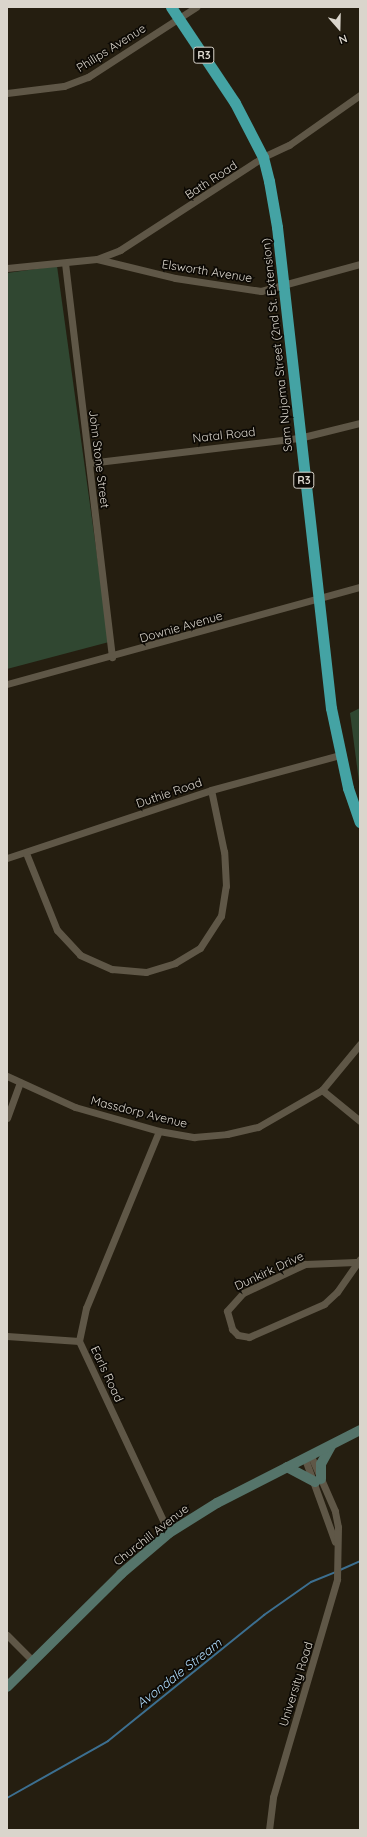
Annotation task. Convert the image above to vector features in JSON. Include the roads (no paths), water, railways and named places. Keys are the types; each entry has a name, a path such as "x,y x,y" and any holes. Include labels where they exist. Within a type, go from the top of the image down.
{"highway":[{"name":"Sam Nujoma Street (2nd St. Extension)","path":"171,7 236,103 263,157 275,213 318,600 340,755 360,822"}],"main road":[{"name":"Churchill Avenue","path":"7,1687 121,1574 169,1533 217,1502 308,1458 360,1430"},
{"path":"287,1467 318,1480 322,1464 332,1445"}],"street":[{"name":"Philips Avenue","path":"7,93 74,83 196,7"},
{"name":"Bath Road","path":"7,268 97,259 148,234 263,157 289,144 360,95"},
{"name":"Elsworth Avenue","path":"97,259 124,268 230,288 260,290 284,286 360,264"},
{"name":"John Stone Street","path":"65,263 112,657"},
{"name":"Natal Road","path":"89,463 299,438 360,423"},
{"name":"Downie Avenue","path":"7,684 112,657 360,587"},
{"name":"Duthie Road","path":"7,858 26,853 211,790 340,755"},
{"path":"26,853 57,930 80,955 112,969 146,972 175,963 200,948 221,916 226,886 224,859 211,790"},
{"name":"Massdorp Avenue","path":"7,1076 75,1107 159,1131 194,1137 258,1127 322,1090 360,1044"},
{"path":"7,1118 20,1082"},
{"path":"322,1090 360,1121"},
{"name":"Earls Road","path":"159,1131 86,1308 79,1341 169,1533"},
{"name":"Dunkirk Drive","path":"358,1260 337,1292 324,1304 249,1337 238,1335 232,1329 227,1311 242,1293 305,1264 358,1260"},
{"path":"7,1336 79,1341"},
{"name":"University Road","path":"269,1830 273,1797 337,1579 336,1544 318,1480 308,1458"},
{"path":"7,1635 33,1662"}],"waterway":[{"name":"Avondale Stream","path":"340,1570 360,1561"},
{"name":"Avondale Stream","path":"7,1798 108,1741 264,1615 311,1582 336,1572"}]}
